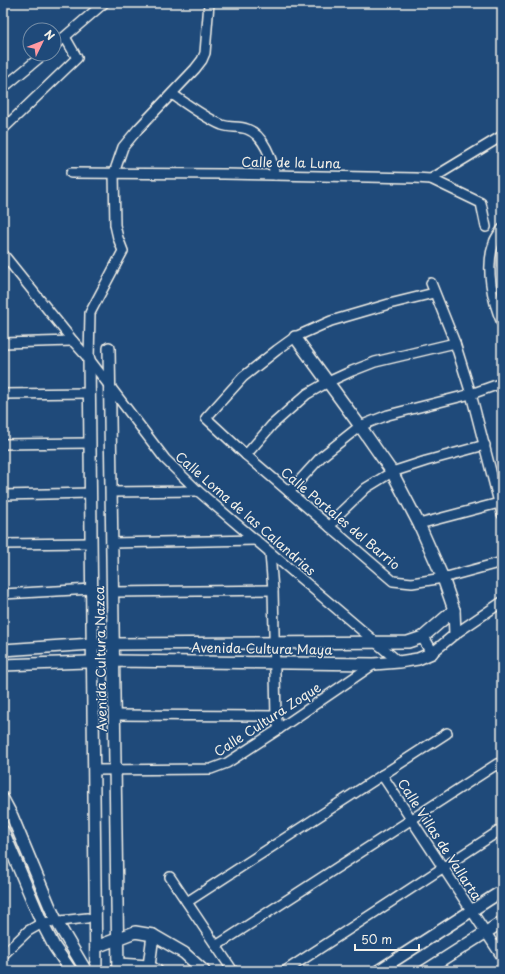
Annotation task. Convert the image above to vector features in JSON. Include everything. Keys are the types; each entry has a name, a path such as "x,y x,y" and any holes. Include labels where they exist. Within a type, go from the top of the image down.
{"street":[{"path":"62,39 104,3"},
{"path":"89,359 90,313 123,251 115,225 114,173 123,147 202,60 205,53 209,3"},
{"path":"3,129 77,58 65,37"},
{"path":"3,88 34,62"},
{"path":"172,94 198,112 224,126 247,129 257,134 265,147 275,175"},
{"path":"431,179 502,136"},
{"name":"Calle de la Luna","path":"71,173 216,174 431,179 481,203 486,227"},
{"path":"502,229 490,266 492,293 502,323"},
{"name":"Calle Loma de las Calandrias","path":"3,254 89,359 165,459 198,491 399,662"},
{"path":"431,283 455,343 472,394 502,514"},
{"path":"434,293 331,321 295,337 392,472 419,524 443,578 454,610 455,634"},
{"path":"492,293 502,293"},
{"name":"Calle Portales del Barrio","path":"295,337 243,377 206,418 246,455 393,581 412,583 443,578 502,562"},
{"path":"3,343 73,341"},
{"path":"246,455 272,425 307,394 328,382 375,362 455,343"},
{"name":"Avenida Cultura Nazca","path":"109,348 118,967"},
{"name":"Avenida Cultura Nazca","path":"89,359 96,971"},
{"path":"289,492 321,457 360,426 388,415 472,394 502,383"},
{"path":"3,394 89,393"},
{"path":"3,444 90,443"},
{"path":"330,527 340,513 366,488 392,472 485,445"},
{"path":"111,492 198,491"},
{"path":"3,495 90,493"},
{"path":"419,524 499,503"},
{"path":"112,543 256,540"},
{"path":"3,544 91,543"},
{"path":"270,553 275,643 276,716 279,729"},
{"path":"3,594 92,589"},
{"path":"113,592 273,590"},
{"name":"Avenida Cultura Maya","path":"3,665 92,661 374,664 399,662 418,659 432,653 455,634 500,606"},
{"name":"Avenida Cultura Maya","path":"3,650 92,644 408,642 424,637 454,610"},
{"path":"424,637 432,653"},
{"name":"Calle Cultura Zoque","path":"94,770 211,769 227,763 374,664"},
{"path":"115,715 276,716"},
{"path":"187,902 447,733"},
{"path":"216,946 412,820 500,767"},
{"name":"Calle Villas de Vallarta","path":"382,775 502,957"},
{"path":"3,799 12,816 50,908 86,971"},
{"path":"285,971 502,830"},
{"path":"3,831 42,923 54,946 71,971"},
{"path":"170,877 233,971"},
{"path":"380,971 502,891"},
{"path":"3,955 28,931 42,923 87,918"},
{"path":"424,971 502,922"},
{"path":"96,947 135,932 153,935 184,953 204,971"},
{"path":"118,967 153,968 153,935"}]}
